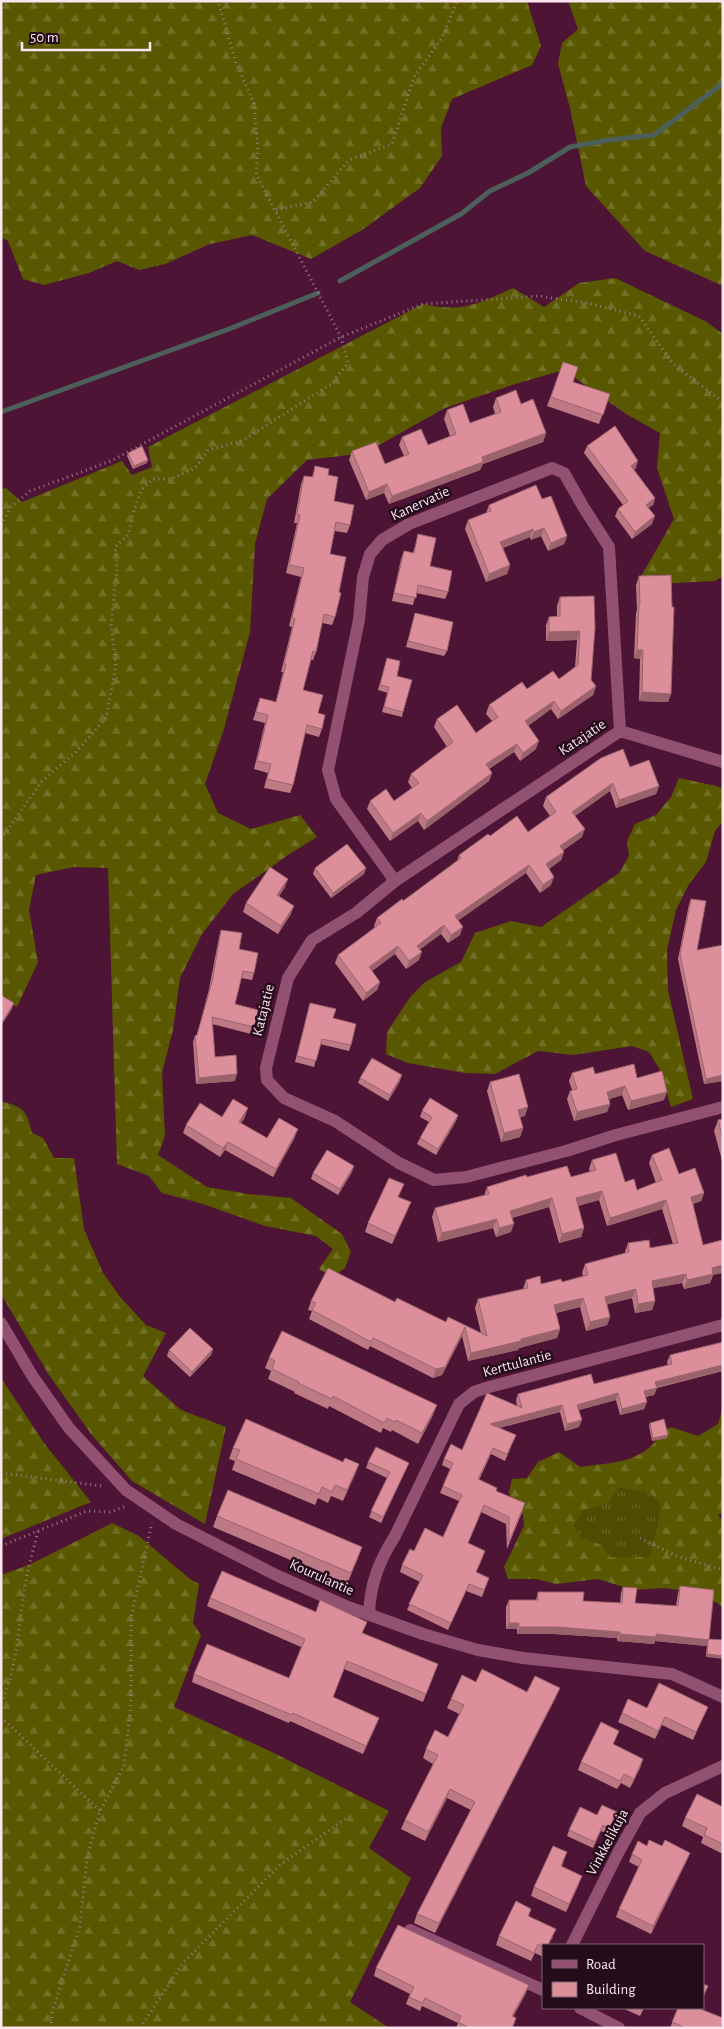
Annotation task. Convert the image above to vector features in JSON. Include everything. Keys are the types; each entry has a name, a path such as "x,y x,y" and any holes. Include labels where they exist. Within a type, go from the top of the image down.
{"street":[{"name":"Kanervatie","path":"395,881 336,799 328,770 359,620 363,577 370,554 382,540 409,524 552,468 564,473 584,508 610,546 620,731"},
{"name":"Katajatie","path":"723,762 620,731 395,881 356,913 312,940 288,978 266,1068 267,1080 284,1098 334,1121 399,1164 434,1180 466,1177 723,1107"},
{"name":"Kourulantie","path":"1,1323 33,1377 69,1428 126,1490 176,1524 270,1572 369,1615 423,1634 478,1650 523,1658 672,1674 723,1697"},
{"name":"Kerttulantie","path":"369,1615 370,1594 384,1554 395,1536 459,1404 474,1392 489,1387 723,1325"},
{"name":"Vinkkelikuja","path":"572,1944 618,1852 640,1813 665,1793 723,1766"},
{"path":"410,1930 542,1990"},
{"path":"582,2009 619,2028"}],"path":[{"path":"1,839 42,781 76,752 106,718 116,665 111,626 117,568 115,547 128,535 142,489 153,479 171,479 194,468 208,450 242,441 331,384 348,363 341,337 256,174 258,151 254,103 236,63 218,1"},
{"path":"276,210 313,202 349,160 392,144 414,77 442,38 457,1"},
{"path":"1,525 11,507 30,492 111,461 341,337 423,304 539,296 587,303 639,316 673,364 723,402"},
{"path":"1,1472 126,1490"},
{"path":"1,1546 87,1511 111,1512 140,1500"},
{"path":"52,2028 52,2013 80,1926 87,1857 100,1811 124,1766 131,1703 132,1618 155,1510"},
{"path":"1,1703 14,1655 24,1590 38,1530"},
{"path":"640,1538 679,1557 723,1570"},
{"path":"1,1718 100,1811"},
{"path":"140,2028 183,1963 281,1864 348,1817"}],"green space":[{"path":"1,1 527,1 541,46 532,65 452,99 441,128 442,156 420,188 362,230 311,259 252,235 210,244 165,264 139,270 117,261 89,273 44,285 23,279 8,241 1,237"},
{"path":"568,1 723,1 723,286 645,251 586,186 570,108 558,64 562,43 578,29"},
{"path":"615,278 707,322 723,334 723,576 715,581 636,585 674,519 657,468 660,433 626,414 564,370 512,385 445,408 365,453 307,460 267,499 255,544 250,632 224,729 205,784 218,813 251,829 300,815 317,837 233,894 202,934 180,978 173,1030 162,1073 165,1136 158,1155 207,1187 248,1194 291,1198 342,1234 351,1252 345,1268 332,1277 319,1269 333,1249 316,1236 265,1226 200,1203 162,1193 149,1176 117,1164 108,868 74,867 36,875 29,910 38,962 17,1007 1,999 1,489 6,488 22,502 122,461 132,475 152,467 148,447 423,304 449,308 460,307 489,299 513,288 544,307 579,283"},
{"path":"679,778 723,789 723,821 715,831 706,862 689,884 676,910 667,950 668,990 693,1099 671,1107 660,1070 649,1052 632,1046 573,1055 538,1051 495,1074 465,1073 408,1063 386,1054 387,1032 411,996 425,982 461,962 475,933 511,921 541,927 619,873 629,856 627,841 635,824 656,815 671,797"},
{"path":"1,1101 23,1111 28,1119 32,1133 43,1138 54,1158 74,1158 84,1229 103,1273 121,1298 146,1325 166,1333 143,1376 181,1410 226,1427 205,1524 132,1481 91,1434 49,1375 1,1294"},
{"path":"1,1378 44,1443 91,1502 1,1539"},
{"path":"723,1406 723,1512 718,1515 723,1521 723,1607 702,1593 663,1588 633,1590 598,1579 556,1584 536,1579 508,1579 504,1567 524,1526 523,1514 512,1506 509,1492 512,1479 527,1478 538,1462 559,1452 580,1467 618,1462 643,1452 671,1427 698,1436 718,1424","holes":["619,1488 651,1493 660,1505 649,1557 610,1557 602,1545 582,1538 574,1525 583,1511 609,1503"]},
{"path":"619,1488 651,1493 660,1504 649,1557 610,1557 602,1545 582,1538 574,1525 583,1511 609,1503"},
{"path":"112,1523 139,1536 190,1579 199,1584 193,1623 201,1635 174,1707 276,1754 389,1811 369,1848 411,1878 350,2002 389,2028 1,2028 1,1575 31,1564"}],"building":[{"path":"563,362 578,367 573,382 610,394 603,415 551,397"},
{"path":"516,390 521,404 533,399 546,433 482,457 483,462 392,496 387,484 369,492 352,451 376,442 385,464 409,454 402,437 421,429 428,445 456,434 447,410 463,404 470,423 501,412 496,398"},
{"path":"615,426 638,461 631,466 655,498 646,505 655,516 635,532 618,509 628,501 587,446"},
{"path":"142,446 148,460 134,466 128,453"},
{"path":"315,466 329,469 328,475 338,477 334,501 354,505 350,525 336,522 330,554 346,557 339,592 341,593 335,617 324,614 316,652 313,651 303,690 323,695 318,713 325,715 322,729 307,725 293,785 267,779 271,764 257,761 268,715 256,712 260,698 276,702 286,664 284,664 295,619 292,618 304,568 289,565 300,515 297,514 304,476 313,477"},
{"path":"536,485 542,499 551,496 567,536 551,543 544,528 534,532 533,529 500,542 510,565 489,574 468,520 491,511 489,505"},
{"path":"418,534 436,538 430,566 452,571 448,592 418,585 416,598 394,593 404,551 414,553"},
{"path":"671,575 672,607 674,607 671,694 642,692 643,650 637,650 640,605 639,576"},
{"path":"594,596 595,628 591,680 596,686 561,711 554,701 525,721 539,741 523,753 517,744 486,764 492,773 427,821 421,813 393,833 370,801 386,789 394,801 419,783 411,774 453,742 437,719 457,705 476,733 498,717 489,705 522,682 527,689 553,671 559,679 578,665 580,631 549,632 549,617 560,616 560,597"},
{"path":"415,613 453,622 447,651 408,641"},
{"path":"387,658 400,661 397,676 412,680 403,712 384,707 389,687 380,685"},
{"path":"623,749 630,767 649,760 659,786 619,800 613,783 572,812 585,829 560,846 564,852 546,864 554,877 543,885 529,865 455,916 463,927 451,935 444,925 417,946 422,952 409,961 398,946 369,967 380,982 366,993 338,955 381,923 377,918 461,858 459,855 488,834 490,836 517,816 528,832 556,812 546,797 601,758"},
{"path":"347,844 366,868 333,893 315,868"},
{"path":"270,867 288,879 277,895 294,906 281,926 246,903"},
{"path":"691,899 706,901 697,950 723,945 723,1075 706,1079 680,954"},
{"path":"221,930 242,933 239,949 258,953 254,973 243,971 235,1004 258,1010 254,1027 212,1017 215,1057 236,1055 237,1074 199,1078 195,1036 197,1035 212,982"},
{"path":"1,995 14,1003 3,1021 1,1020"},
{"path":"310,1003 336,1009 333,1018 356,1024 351,1045 322,1039 316,1061 297,1056"},
{"path":"372,1058 402,1075 390,1095 360,1078"},
{"path":"634,1064 637,1078 662,1071 667,1092 631,1101 625,1086 607,1092 610,1104 577,1112 570,1091 577,1089 572,1073 593,1067 595,1074"},
{"path":"519,1074 528,1107 518,1110 523,1128 504,1133 490,1082"},
{"path":"430,1098 458,1115 438,1149 420,1138 432,1117 422,1111"},
{"path":"233,1099 248,1108 239,1122 267,1138 279,1118 298,1129 276,1169 228,1142 223,1148 186,1125 200,1103 222,1117"},
{"path":"723,1119 723,1139 718,1120"},
{"path":"669,1148 679,1174 695,1168 704,1193 691,1197 703,1245 722,1240 723,1265 712,1268 713,1274 687,1280 686,1274 652,1281 655,1301 638,1304 636,1289 605,1297 610,1317 590,1322 583,1298 554,1305 560,1329 471,1353 465,1327 445,1367 436,1369 373,1338 371,1342 312,1310 316,1303 311,1301 328,1268 395,1302 397,1298 446,1322 448,1317 487,1336 478,1299 528,1288 526,1280 540,1276 541,1284 561,1279 562,1282 588,1275 585,1264 629,1252 628,1243 649,1240 650,1248 678,1243 666,1200 610,1218 602,1191 576,1198 584,1228 562,1234 552,1198 510,1211 514,1224 499,1228 497,1219 442,1233 435,1208 489,1194 487,1187 526,1175 527,1177 567,1166 571,1177 596,1170 592,1160 616,1153 625,1182 634,1179 637,1190 662,1180 652,1155"},
{"path":"327,1150 354,1166 340,1189 313,1173"},
{"path":"389,1178 404,1184 398,1197 411,1202 395,1236 368,1223"},
{"path":"190,1328 213,1349 192,1372 169,1350"},
{"path":"282,1331 437,1405 422,1433 396,1420 395,1422 387,1418 384,1423 333,1396 332,1399 272,1369 275,1361 269,1358"},
{"path":"723,1342 723,1365 655,1382 657,1388 644,1391 647,1402 622,1409 618,1393 577,1405 582,1420 567,1424 562,1405 490,1424 516,1435 507,1454 493,1448 478,1479 497,1488 496,1491 525,1503 509,1542 509,1517 484,1505 468,1543 485,1551 476,1572 489,1578 484,1590 469,1584 451,1623 409,1604 423,1575 402,1565 410,1549 414,1551 425,1528 443,1537 462,1495 443,1486 453,1463 444,1459 451,1444 462,1450 487,1393 522,1408 518,1394 591,1374 594,1384 672,1364 670,1355"},
{"path":"246,1419 343,1462 345,1458 359,1464 347,1490 335,1485 332,1492 322,1487 319,1494 236,1459 240,1450 233,1448"},
{"path":"664,1419 668,1435 653,1438 650,1423"},
{"path":"376,1447 409,1463 383,1517 371,1511 390,1472 368,1462"},
{"path":"228,1490 362,1547 351,1573 217,1516"},
{"path":"222,1571 316,1612 320,1600 367,1622 362,1633 438,1664 426,1694 347,1661 333,1697 379,1718 366,1746 293,1713 292,1715 194,1674 207,1644 289,1678 305,1639 210,1598"},
{"path":"680,1586 714,1590 709,1640 656,1634 656,1637 620,1634 620,1632 557,1627 519,1627 519,1623 509,1623 509,1600 538,1600 538,1592 584,1592 583,1601 622,1603 623,1587 637,1588 635,1603 678,1606"},
{"path":"708,1639 723,1640 723,1656 707,1654"},
{"path":"482,1669 527,1692 535,1676 560,1688 439,1923 417,1914 475,1802 450,1789 428,1832 405,1820 438,1755 426,1749 435,1730 448,1737 464,1705 451,1699 462,1675 476,1682"},
{"path":"659,1683 708,1707 696,1732 665,1717 658,1731 622,1713 628,1699 647,1708"},
{"path":"601,1722 619,1731 613,1744 643,1759 634,1779 624,1774 620,1781 581,1762"},
{"path":"697,1794 723,1807 723,1844 704,1835 707,1828 685,1818"},
{"path":"602,1805 617,1812 609,1828 603,1825 595,1842 569,1830 580,1807 597,1815"},
{"path":"649,1840 662,1846 665,1840 690,1853 653,1926 619,1909 642,1860 632,1854 638,1841 647,1846"},
{"path":"553,1846 567,1852 561,1866 582,1876 569,1904 534,1887"},
{"path":"516,1901 531,1909 528,1916 556,1929 548,1944 542,1944 542,1946 538,1944 534,1953 499,1936"},
{"path":"398,1925 529,1985 512,2016 516,2018 512,2028 470,2028 458,2022 461,2016 425,1998 422,2003 409,1997 414,1987 376,1968"},
{"path":"704,1984 708,1986 704,1995"},
{"path":"678,2009 700,2009 723,2018 720,2028 686,2028 672,2022"}],"waterway":[{"path":"340,281 461,214 490,191 528,173 570,147 654,135 723,83"},
{"path":"1,412 229,329 318,293"}]}
